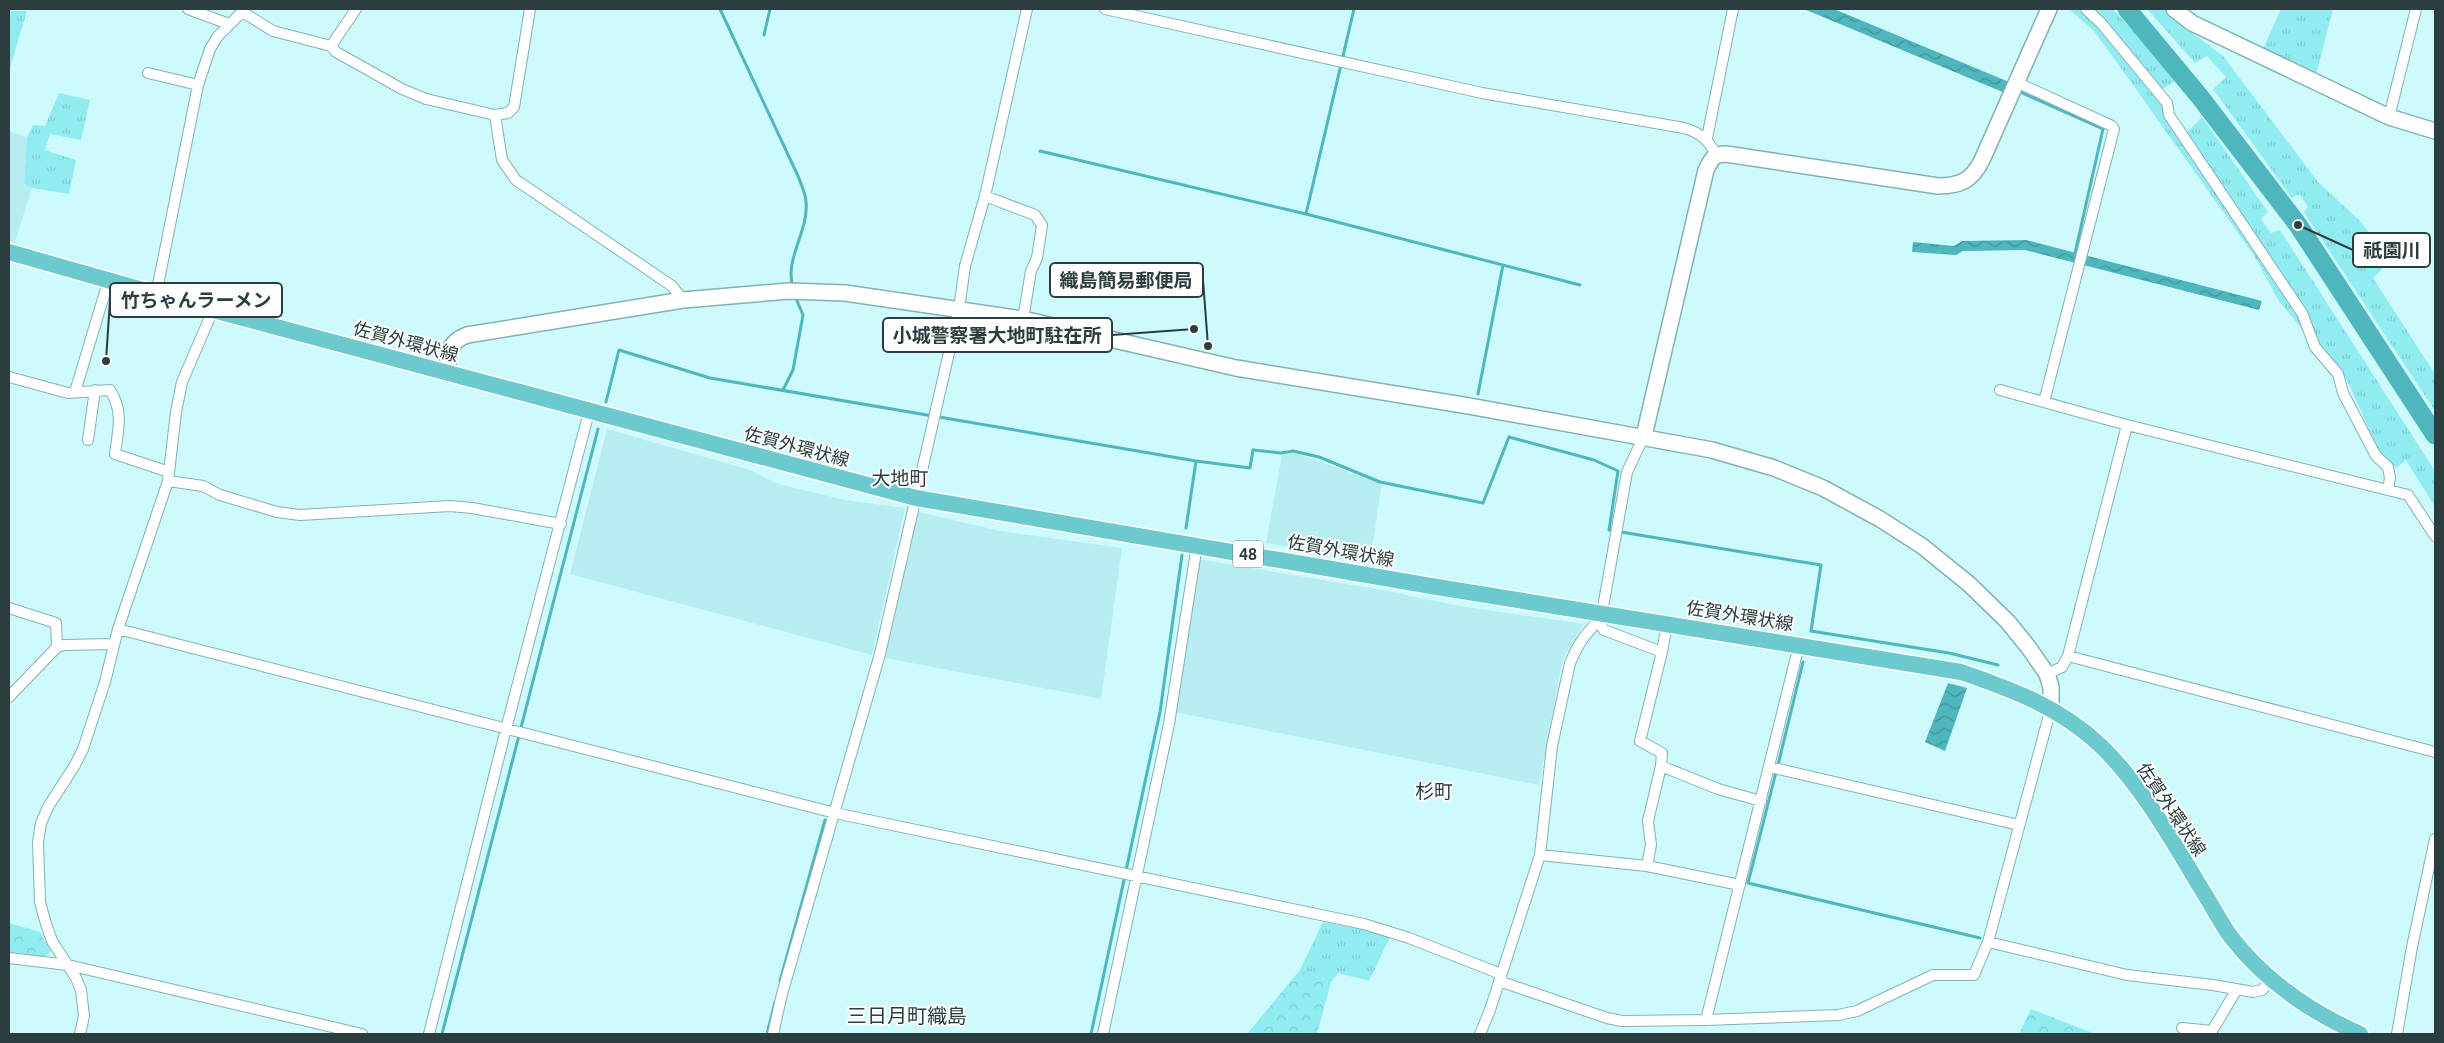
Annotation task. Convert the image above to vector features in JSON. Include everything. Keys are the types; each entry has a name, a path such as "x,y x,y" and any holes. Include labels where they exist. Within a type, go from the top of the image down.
{"main road":[{"name":"佐賀外環状線","path":"9,252 108,282 916,498 1197,545 1600,618 1667,624 1961,672 2021,693 2051,708 2100,746 2140,791 2232,937 2272,979 2304,1004 2360,1034"}],"street":[{"path":"188,9 229,24"},
{"path":"331,46 356,9"},
{"path":"156,295 198,85 210,50 229,24 244,11 273,31 331,46 336,52 402,89 426,99 495,116 508,113 514,107 530,9"},
{"path":"773,1034 782,994 880,654 959,309 965,266 985,196 1027,9"},
{"path":"1105,9 1482,93 1684,128 1697,132 1707,138 1716,154"},
{"path":"1707,138 1733,9"},
{"path":"1716,154 1938,186 1955,186 1967,181 1976,174 2049,9"},
{"path":"2086,9 2101,24 2167,103 2169,115 2302,312 2315,347 2338,374 2343,392 2376,456 2388,467 2390,478 2388,490"},
{"path":"2174,9 2192,22 2389,117 2435,131"},
{"path":"2389,117 2416,9"},
{"path":"148,73 198,85"},
{"path":"2016,82 2112,126 2114,130 2081,250 2044,402"},
{"path":"495,116 502,160 516,180 672,286 683,300"},
{"path":"1480,1034 1540,855 1552,746 1570,663 1589,631 1600,618 1627,472 1644,436 1706,170 1716,154"},
{"path":"985,196 1035,215 1042,225 1037,258 1031,272 1023,319"},
{"path":"75,392 108,282"},
{"path":"118,629 835,813 1364,924 1409,938 1500,977 1607,1018 1622,1020 1706,1020 1838,1015 1857,1011 1933,976 1974,975 1988,942 2051,708 2052,697 2047,674 2008,622 1968,584 1922,546 1880,519 1823,488 1774,468 1712,450 1644,436 1236,368 1023,319 845,293 793,291 683,300 466,335 458,338 451,345 447,361 449,374"},
{"path":"80,1034 84,1004 76,978 52,941 40,902 38,842 41,824 48,808 75,765 83,748 105,682 118,629 169,477 176,412 182,382 213,310"},
{"path":"9,377 68,393 110,390 118,402 120,418 115,454 169,477 202,486 220,495 258,506 300,515 450,506 472,508 561,524"},
{"path":"88,440 96,390"},
{"path":"2000,390 2127,425 2408,495 2435,536"},
{"path":"429,1034 589,412"},
{"path":"2047,674 2062,667 2068,656 2127,425"},
{"path":"1103,1034 1169,724 1197,545"},
{"path":"9,608 56,623 58,647"},
{"path":"1600,618 1604,630 1662,652"},
{"path":"1647,866 1651,845 1648,821 1662,766 1662,753 1640,741 1667,624"},
{"path":"9,697 58,647 114,644"},
{"path":"1706,1020 1799,645"},
{"path":"2068,656 2435,752"},
{"path":"1662,766 1718,789 1761,801"},
{"path":"1770,767 2020,825"},
{"path":"2397,1034 2412,947 2435,839"},
{"path":"1540,855 1647,866 1740,885"},
{"path":"1988,942 2127,975 2254,992 2262,990 2272,979"},
{"path":"9,958 68,965 362,1034"},
{"path":"2182,1028 2212,1030 2237,989"}],"shaded area":[{"path":"9,131 27,137 24,184 32,188 14,245 9,243"},
{"path":"607,429 750,470 778,484 845,500 905,508 872,655 570,574"},
{"path":"1293,452 1382,484 1370,561 1266,543 1282,455"},
{"path":"918,512 1000,531 1122,548 1101,699 885,658"},
{"path":"1198,559 1388,591 1459,606 1584,624 1563,658 1539,785 1174,712"}],"green space":[{"path":"2069,9 2113,9 2177,80 2156,93 2181,139 2202,117 2268,212 2261,219 2271,233 2280,230 2435,471 2435,507 2406,460 2396,468 2381,455 2346,378 2321,344 2311,340 2279,301 2253,254 2121,68 2094,31"},
{"path":"2147,9 2167,9 2178,22 2223,56 2318,182 2361,222 2379,246 2383,268 2373,278 2435,374 2435,411 2304,212 2308,207 2300,194 2292,198 2213,89 2226,77 2207,56 2195,63"},
{"path":"2281,9 2333,9 2316,75 2263,49"},
{"path":"9,11 27,11 9,71"},
{"path":"59,93 90,100 81,140 50,134 45,150 76,160 69,194 32,188 24,184 27,137 33,125 45,126"},
{"path":"1323,922 1365,929 1390,937 1369,981 1338,973 1331,982 1300,970"},
{"path":"9,923 40,932 51,951 43,958 9,959"},
{"path":"1300,970 1331,982 1317,1034 1247,1034"},
{"path":"2031,1009 2095,1034 2019,1034"}],"water":[{"path":"1804,9 1834,9 2009,82 2005,93"},
{"path":"2026,240 2262,301 2259,310 2025,250 1963,251 1956,255 1912,252 1913,242 1954,246 1962,241"},
{"path":"1948,683 1967,688 1945,751 1925,742"}],"waterway":[{"path":"720,9 798,176 805,196 806,213 804,224 792,266 793,288"},
{"path":"764,35 770,9"},
{"path":"1306,214 1354,9"},
{"path":"2127,9 2200,97 2298,225 2435,435"},
{"path":"2020,92 2103,129 2075,253"},
{"path":"1040,151 1306,214 1580,285"},
{"path":"1478,394 1503,265"},
{"path":"783,390 793,370 803,315 795,296"},
{"path":"606,402 619,350 710,378 1196,461 1250,468 1253,450 1281,453 1293,451 1319,457 1380,482 1483,503 1509,437 1594,460 1618,471 1609,530 1821,565 1811,631 1949,653 1998,665"},
{"path":"442,1034 598,429"},
{"path":"1186,528 1196,461"},
{"path":"1091,1034 1160,712 1182,555"},
{"path":"1778,765 1803,662"},
{"path":"1776,772 1748,883 1980,938"},
{"path":"780,981 825,820"},
{"path":"767,1034 775,1002"}],"place":[{"name":"祇園川","path":"2298,225"},
{"name":"小城警察署大地町駐在所","path":"1194,329"},
{"name":"織島簡易郵便局","path":"1208,346"},
{"name":"竹ちゃんラーメン","path":"106,361"}],"district":[{"name":"大地町","path":"900,478"},
{"name":"杉町","path":"1434,791"},
{"name":"三日月町織島","path":"907,1015"}]}
